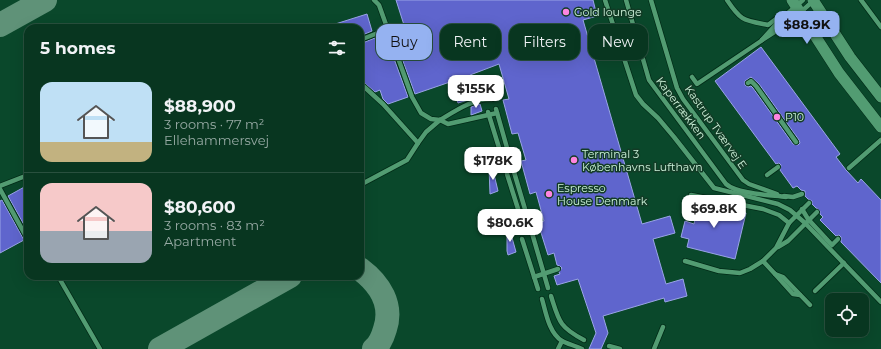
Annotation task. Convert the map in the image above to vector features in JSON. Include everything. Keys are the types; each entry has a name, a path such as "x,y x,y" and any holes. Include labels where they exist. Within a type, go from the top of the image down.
{"street":[{"path":"803,3 850,57 881,97"},
{"path":"803,3 839,73 881,126"}],"lane":[{"path":"374,0 379,5 386,24"},
{"name":"Kaperrækken","path":"605,0 636,94 643,104 674,136 714,188 778,204 807,221"},
{"name":"Kaperrækken","path":"626,0 649,80 726,184 730,188 786,197"},
{"name":"Kastrup Tværvej E","path":"651,0 677,88 683,99 743,180 749,184 786,197 793,197 802,194"},
{"path":"727,0 742,19 768,25 781,19"},
{"path":"860,0 881,27"},
{"path":"692,77 697,84 761,40 781,19 803,3"},
{"path":"761,40 767,38 790,22 803,3"},
{"path":"364,38 376,34"},
{"path":"399,60 412,97 421,113 431,119 440,120 448,124 496,111 511,162"},
{"path":"748,83 751,81 756,86 796,142"},
{"path":"364,87 383,104 418,144"},
{"path":"364,183 407,160 426,132 440,120 484,98 492,99"},
{"path":"489,113 504,164"},
{"path":"849,168 881,140"},
{"path":"767,175 778,168"},
{"path":"514,172 530,226"},
{"path":"507,174 519,212 521,227"},
{"path":"24,177 0,188 24,232"},
{"path":"691,195 763,209 779,215 789,224"},
{"path":"776,248 789,224 809,203"},
{"path":"802,209 807,221 830,249 881,302"},
{"path":"685,261 719,271 740,273 750,270 763,261 776,248 788,241 816,212"},
{"path":"807,221 832,245 838,239"},
{"path":"532,233 548,288"},
{"path":"522,239 538,289"},
{"path":"763,261 793,294 800,295 810,306"},
{"path":"815,291 844,263"},
{"path":"534,277 558,269"},
{"path":"60,280 100,349"},
{"path":"551,296 558,320 564,328 584,340"},
{"path":"542,300 550,327 562,340 582,349"},
{"path":"654,349 663,327"},
{"path":"558,349 562,340"},
{"path":"609,346 620,349"}],"building":[{"name":"Terminal 3 Københavns Lufthavn","path":"396,0 593,0 597,16 583,20 588,37 588,60 595,60 642,224 670,216 675,233 653,239 666,284 683,279 687,296 665,302 664,298 603,316 608,333 601,349 589,349 596,333 578,279 557,285 554,276 560,274 559,272 562,268 557,265 554,253 548,255 538,223 544,221 536,192 530,194 521,161 526,160 518,133 512,134 503,100 509,99 499,64 470,75 478,97 458,103 450,82 415,94 403,60 432,60 432,24 404,24"},
{"path":"367,14 372,31 364,34 364,24 335,24"},
{"path":"376,38 376,60 394,60 408,97 388,104 383,99 380,90 375,92 364,82 364,42"},
{"path":"761,47 840,154 836,157 846,170 858,183 861,179 881,200 881,283 841,242 841,237 839,235 836,236 820,220 823,217 820,214 820,211 812,204 812,201 805,196 805,191 801,190 797,186 793,188 780,170 781,165 779,163 776,164 715,81","holes":["751,77 759,84 799,140 800,143 798,145 793,144 753,88 745,85 745,81"]},
{"path":"480,104 482,111 471,115 471,107"},
{"path":"492,166 498,191 490,194 489,167"},
{"path":"24,187 24,225 8,196"},
{"path":"686,199 746,213 735,259 687,247 689,239 681,237 685,221 694,224 697,210 684,207"},
{"path":"2,200 24,240 0,253 0,201"},
{"path":"507,227 509,227 516,252 508,255 507,251"}],"taxiway":[{"path":"0,25 45,0"},
{"path":"364,272 379,288 386,303 387,320 385,329 380,342 374,349"},
{"path":"160,349 283,280"}],"place":[{"name":"Gold lounge","path":"566,12"},
{"name":"P10","path":"777,117"},
{"name":"Terminal 3 Københavns Lufthavn","path":"574,160"},
{"name":"Espresso House Denmark","path":"549,194"}]}
